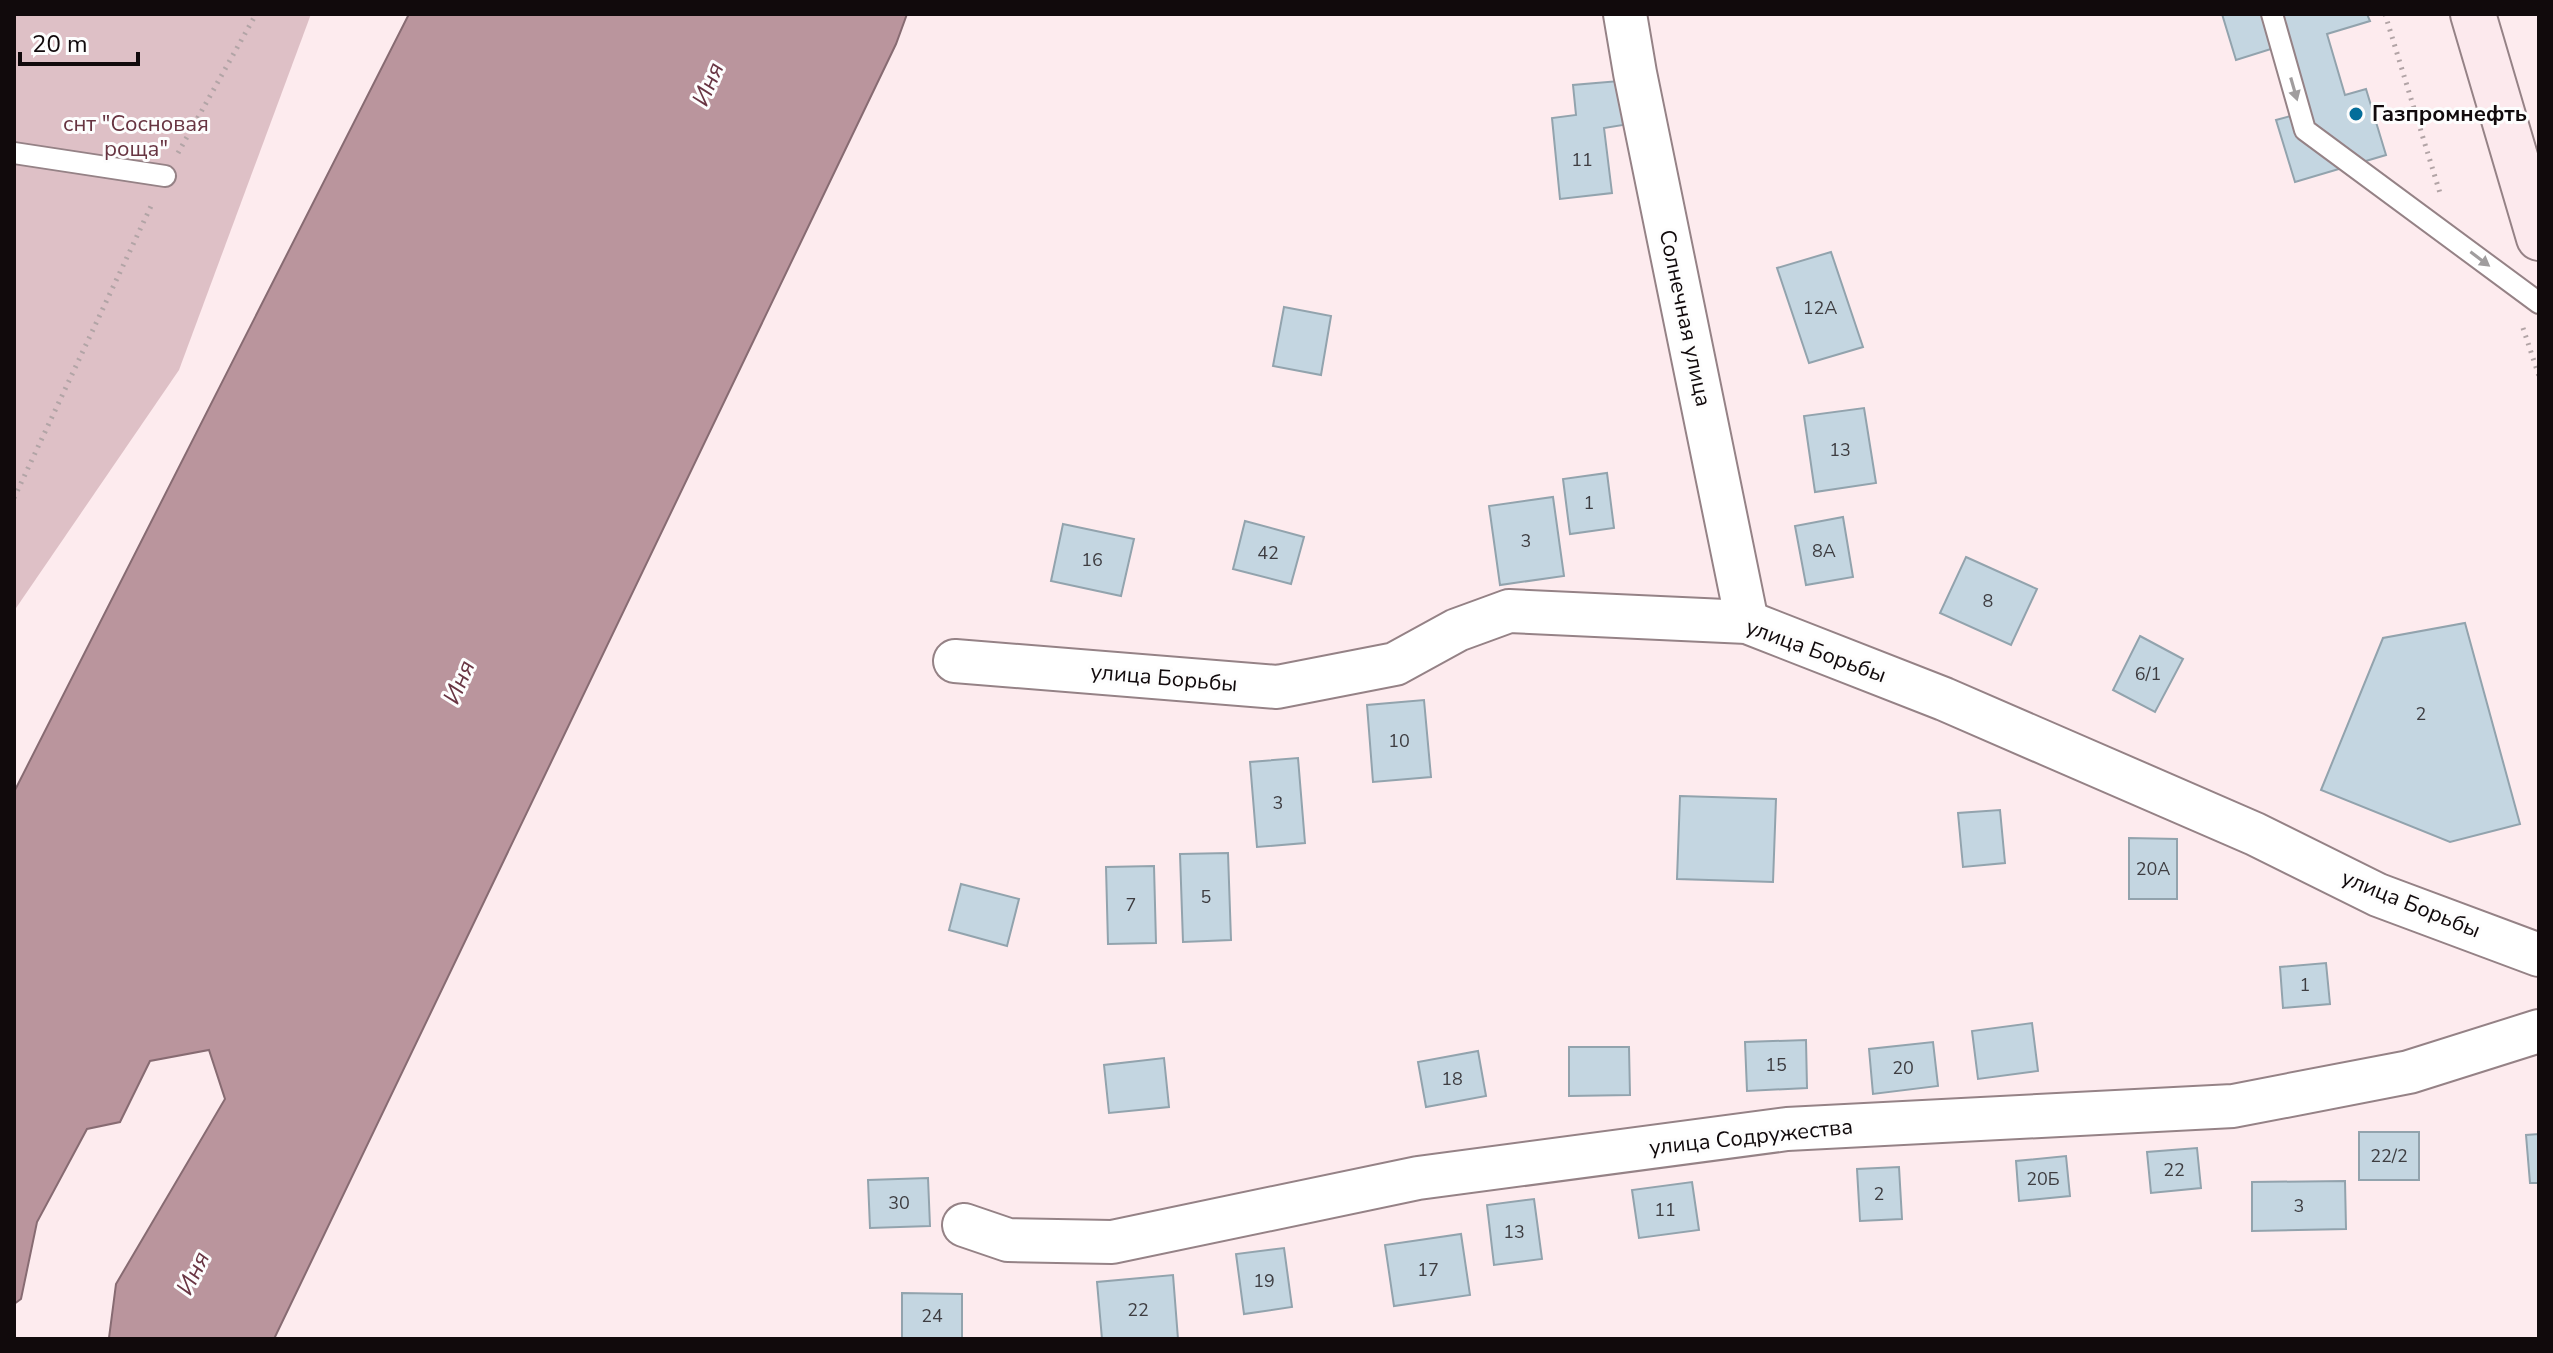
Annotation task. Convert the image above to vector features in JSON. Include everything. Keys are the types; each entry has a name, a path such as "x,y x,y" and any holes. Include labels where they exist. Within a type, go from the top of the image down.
{"main road":[{"path":"2473,14 2539,238"}],"street":[{"name":"Солнечная улица","path":"1625,14 1747,622"},
{"name":"улица Борьбы","path":"955,661 1277,687 1395,664 1457,630 1509,611 1747,622 1944,699 2227,821 2378,895 2539,955"},
{"name":"улица Содружества","path":"964,1225 1008,1240 1112,1242 1418,1178 1787,1129 2233,1106 2409,1072 2539,1031"}],"lane":[{"path":"2272,14 2305,130 2539,303"},
{"path":"14,153 165,176"}],"path":[{"path":"14,498 165,176 256,14"},
{"path":"2385,14 2442,198"},
{"path":"2521,323 2539,376"}],"green space":[{"name":"снт \"Сосновая роща\"","path":"14,14 311,14 179,370 14,611"}],"water":[{"name":"Иня","path":"409,14 907,14 896,44 274,1339 107,1339 116,1284 225,1099 209,1050 150,1061 120,1122 87,1129 37,1222 21,1299 14,1304 14,792"}],"building":[{"path":"2222,14 2367,14 2370,21 2327,34 2345,95 2366,89 2386,155 2295,182 2276,120 2294,115 2274,48 2236,60"},
{"path":"1619,81 1623,125 1604,128 1612,193 1560,199 1552,118 1576,115 1573,85"},
{"path":"1831,252 1863,347 1809,363 1777,268"},
{"path":"1284,307 1331,316 1321,375 1273,366"},
{"path":"1864,408 1876,483 1815,492 1804,416"},
{"path":"1607,473 1614,528 1570,534 1563,479"},
{"path":"1553,497 1564,576 1500,585 1489,506"},
{"path":"1843,517 1853,577 1806,585 1795,526"},
{"path":"1245,521 1304,537 1291,584 1233,569"},
{"path":"1063,524 1134,539 1121,596 1051,581"},
{"path":"1966,557 2037,589 2011,645 1940,613"},
{"path":"2465,623 2520,824 2450,842 2321,790 2383,638"},
{"path":"2140,636 2183,659 2155,712 2113,690"},
{"path":"1424,700 1431,777 1373,782 1367,705"},
{"path":"1298,758 1305,843 1257,847 1250,762"},
{"path":"1680,796 1776,799 1773,882 1677,879"},
{"path":"2000,810 2005,863 1963,867 1958,813"},
{"path":"2129,838 2177,839 2177,899 2129,899"},
{"path":"1228,853 1231,940 1183,942 1180,854"},
{"path":"1154,866 1156,943 1108,944 1106,867"},
{"path":"961,884 1019,899 1007,946 949,930"},
{"path":"2326,963 2330,1004 2283,1008 2280,967"},
{"path":"2032,1023 2038,1071 1978,1079 1972,1031"},
{"path":"1806,1040 1807,1088 1747,1091 1745,1042"},
{"path":"1933,1042 1938,1086 1873,1094 1869,1049"},
{"path":"1569,1047 1629,1047 1630,1095 1569,1096"},
{"path":"1478,1051 1486,1096 1426,1107 1418,1062"},
{"path":"1164,1058 1169,1107 1109,1113 1104,1065"},
{"path":"2359,1132 2419,1132 2419,1180 2359,1180"},
{"path":"2539,1134 2539,1183 2530,1183 2526,1135"},
{"path":"2197,1148 2201,1188 2151,1193 2147,1152"},
{"path":"2066,1156 2070,1196 2019,1201 2016,1161"},
{"path":"1899,1167 1902,1219 1860,1221 1857,1169"},
{"path":"928,1178 930,1226 870,1228 868,1180"},
{"path":"2345,1181 2346,1229 2252,1231 2252,1182"},
{"path":"1692,1182 1699,1230 1639,1238 1632,1190"},
{"path":"1534,1199 1542,1259 1494,1265 1487,1205"},
{"path":"1461,1234 1470,1295 1394,1306 1385,1245"},
{"path":"1284,1248 1292,1307 1244,1314 1236,1254"},
{"path":"1173,1275 1178,1339 1102,1339 1097,1282"},
{"path":"902,1293 962,1294 962,1339 902,1339"}],"place":[{"name":"Газпромнефть","path":"2356,114"}]}
